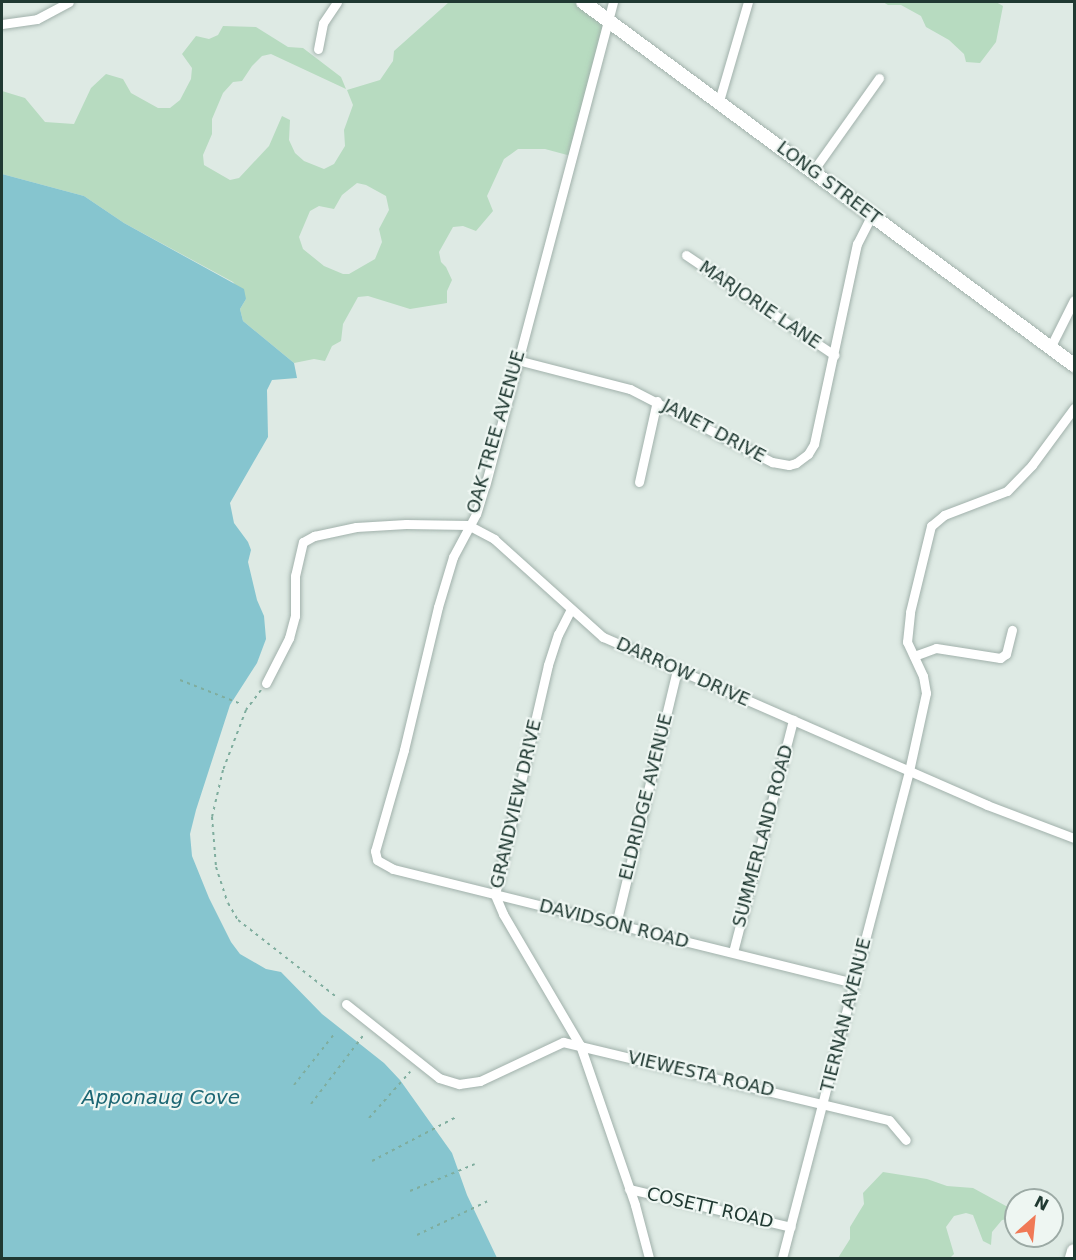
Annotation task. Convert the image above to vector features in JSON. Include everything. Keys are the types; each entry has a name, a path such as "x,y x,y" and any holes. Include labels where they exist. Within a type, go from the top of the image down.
{"street":[{"path":"2,24 37,19 69,2"},
{"path":"318,50 323,23 337,2"},
{"name":"LONG STREET","path":"583,2 1074,365"},
{"name":"OAK TREE AVENUE","path":"377,860 375,851 404,750 438,607 453,557 478,508 613,2"},
{"path":"719,101 748,2"},
{"path":"813,171 879,78"},
{"name":"JANET DRIVE","path":"517,360 630,389 772,462 789,465 808,454 814,444 857,244 872,215"},
{"name":"MARJORIE LANE","path":"686,255 834,355"},
{"path":"1051,346 1074,300"},
{"path":"639,482 657,401"},
{"name":"TIERNAN AVENUE","path":"782,1258 855,983 909,771 926,693 923,676 907,642 910,612 931,526 944,515 1007,491 1026,473 1074,408"},
{"name":"DARROW DRIVE","path":"266,682 290,639 295,616 295,576 303,542 356,527 406,524 468,525 494,539 603,637 909,771 1074,838"},
{"name":"GRANDVIEW DRIVE","path":"571,609 558,634 548,665 495,895 503,914 580,1045 647,1243 649,1258"},
{"path":"914,656 936,648 1000,658 1006,654 1012,630"},
{"name":"ELDRIDGE AVENUE","path":"616,924 677,670"},
{"name":"SUMMERLAND ROAD","path":"733,952 793,720"},
{"name":"DAVIDSON ROAD","path":"377,860 393,869 855,983"},
{"name":"VIEWESTA ROAD","path":"346,1004 439,1078 459,1084 480,1081 563,1042 889,1120 906,1140"},
{"name":"COSETT ROAD","path":"628,1189 791,1227"},
{"path":"1072,1258 1074,1251"}],"path":[{"path":"180,680 241,704"},
{"path":"266,682 246,710 223,770 212,817 216,867 228,903 238,920 310,979 346,1004"},
{"path":"294,1085 335,1033"},
{"path":"311,1104 365,1033"},
{"path":"369,1118 410,1072"},
{"path":"372,1161 458,1116"},
{"path":"410,1191 474,1164"},
{"path":"417,1235 488,1201"}],"green space":[{"path":"449,2 585,2 608,18 571,156 545,149 518,149 504,159 487,196 493,211 476,231 463,226 453,227 439,252 441,262 452,280 447,291 447,303 410,309 368,296 358,297 343,324 341,341 332,346 325,361 314,359 294,363 243,321 240,309 246,299 233,282 124,223 84,196 2,174 2,91 25,98 45,122 74,124 91,88 106,74 123,79 131,93 158,108 170,108 180,100 191,79 192,68 182,54 196,36 209,39 218,35 223,26 256,27 288,47 303,48 341,77 346,89 271,54 262,56 242,81 233,82 223,93 212,119 212,134 203,155 204,165 230,180 239,178 269,146 282,116 290,120 289,140 295,153 304,161 324,169 334,164 345,146 344,130 353,105 347,90 380,80 393,61 394,51","holes":["357,183 366,185 386,196 389,210 379,229 382,242 375,259 349,274 343,274 324,266 303,249 299,237 310,211 319,206 334,209 342,195"]},
{"path":"883,2 996,2 1003,6 996,42 980,63 966,62 964,54 949,40 926,27 921,16 901,5 888,5"},
{"path":"883,1172 927,1179 947,1186 973,1188 1004,1205 1004,1220 992,1232 991,1245 983,1241 973,1215 966,1213 954,1216 946,1227 954,1254 950,1258 838,1258 850,1239 850,1227 864,1204 863,1193"}],"water":[{"name":"Apponaug Cove","path":"2,174 84,196 124,223 244,289 246,299 240,309 243,321 294,363 297,378 272,380 267,390 268,437 230,503 234,523 251,550 248,562 257,600 264,616 266,639 257,663 230,705 196,810 190,834 192,856 209,898 231,942 240,954 266,969 281,972 322,1014 384,1063 400,1080 452,1153 467,1195 497,1258 2,1258"}]}
